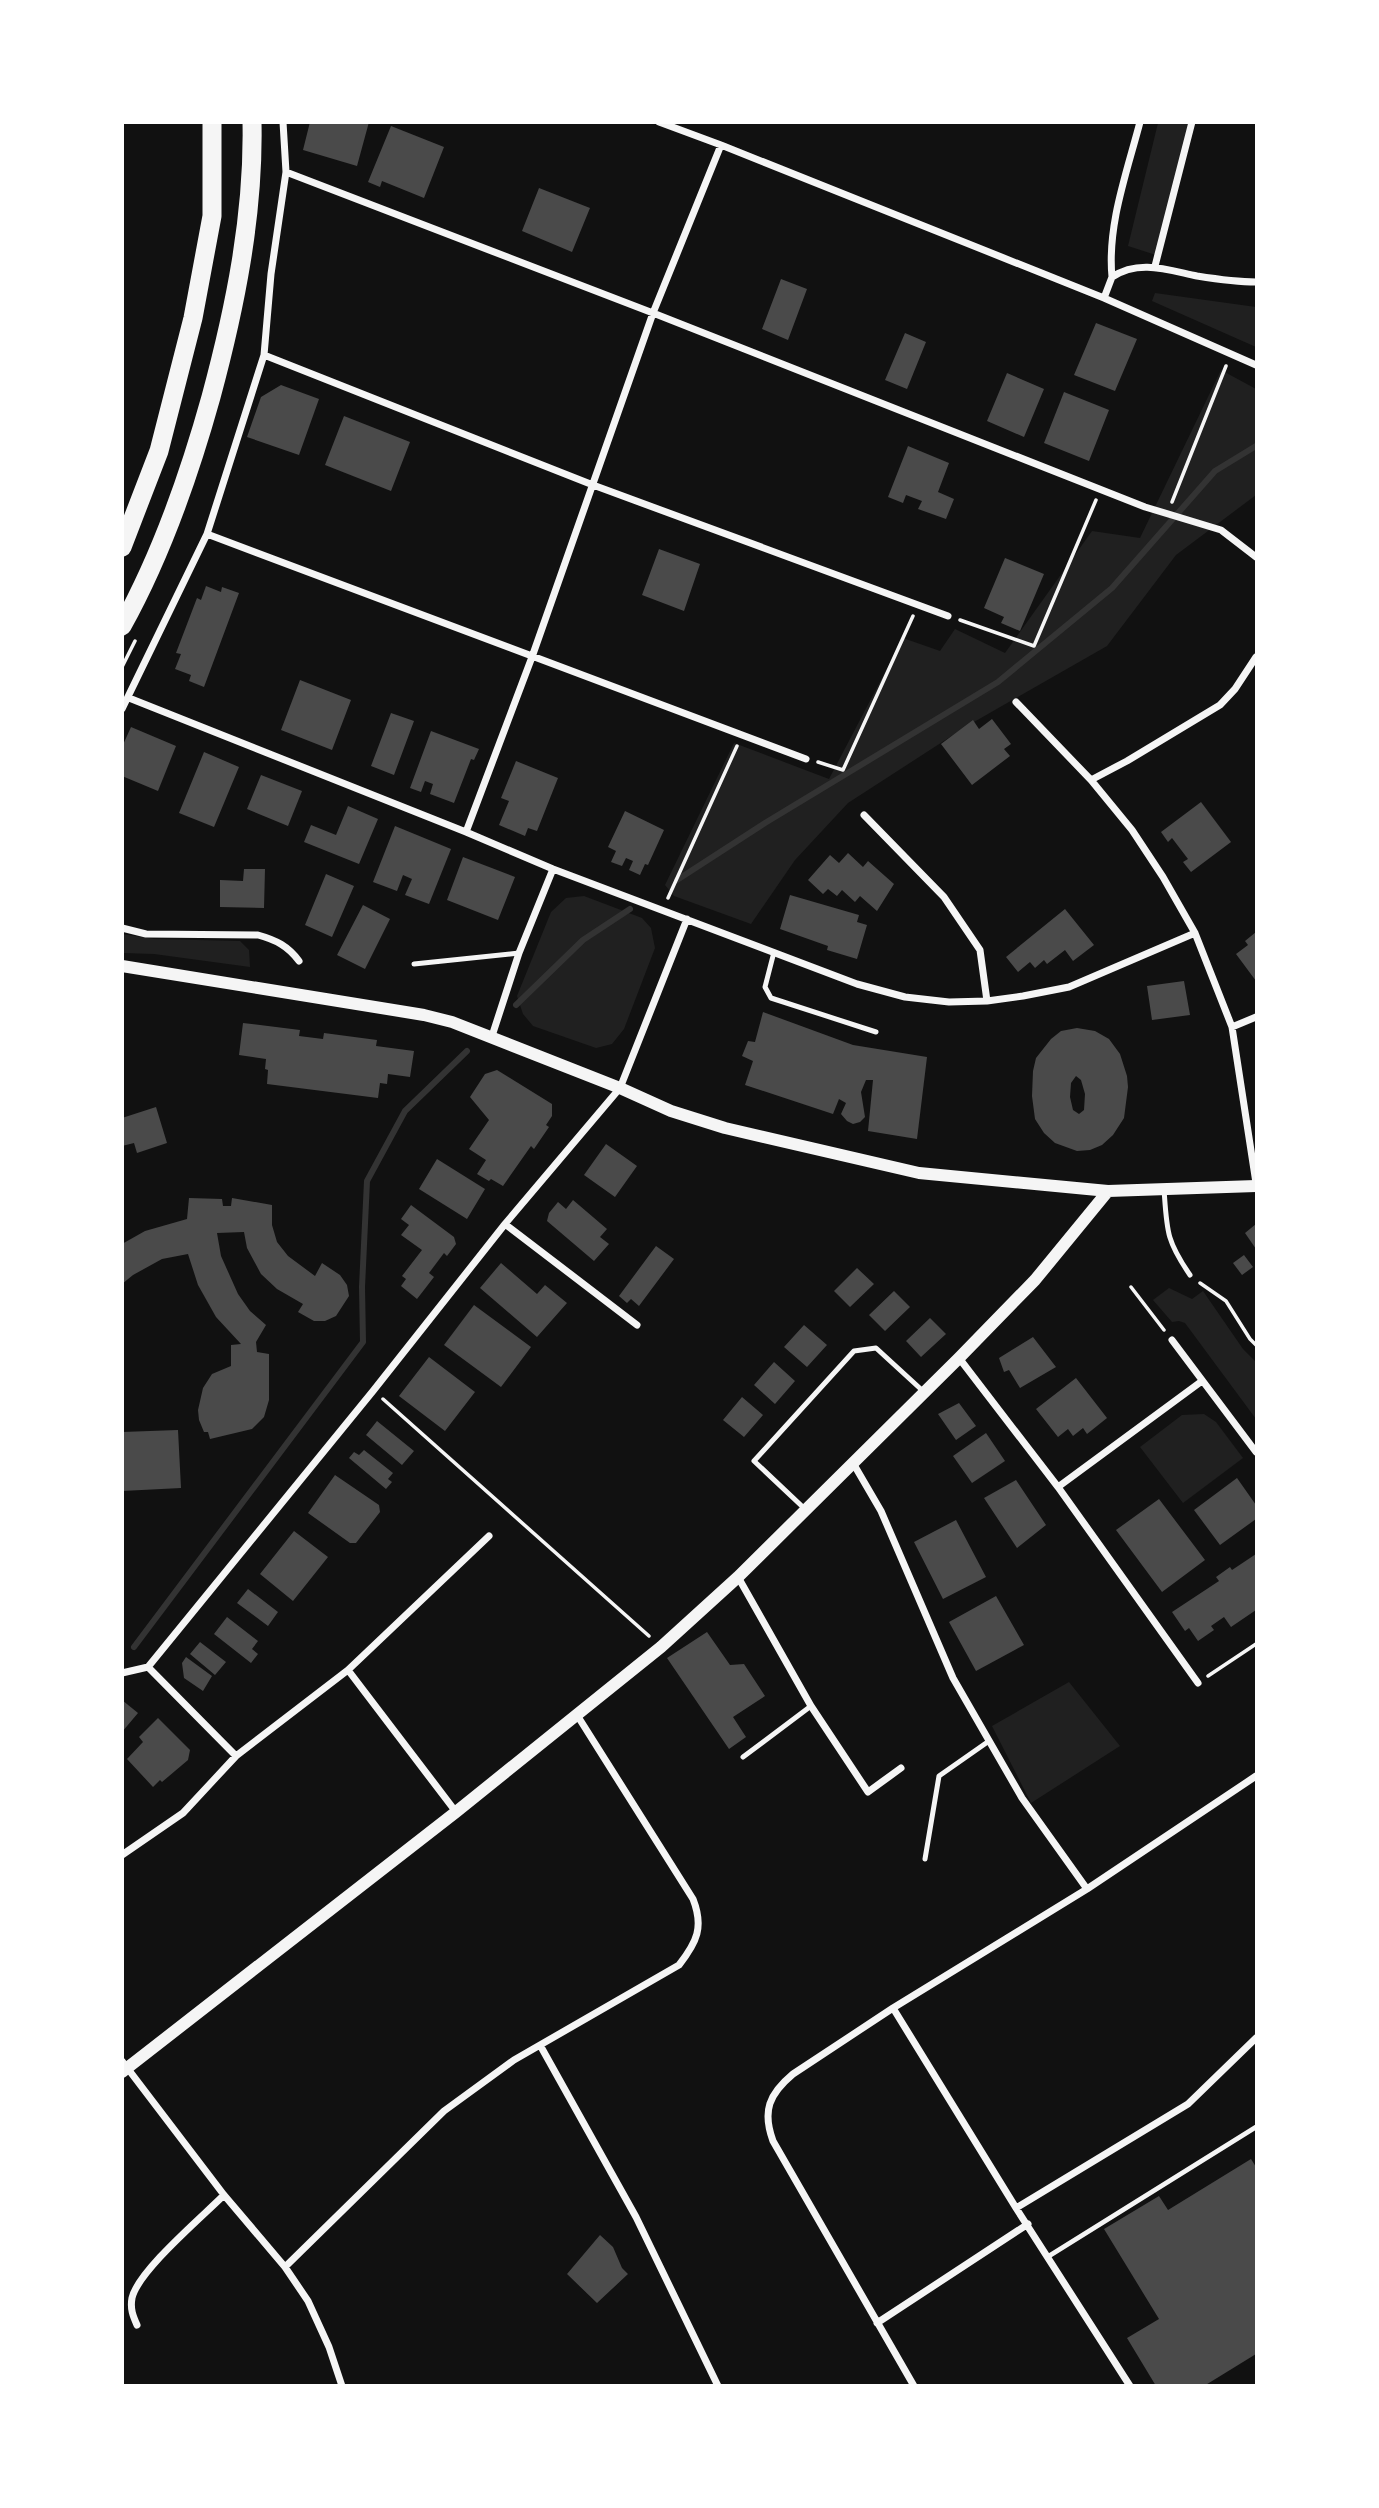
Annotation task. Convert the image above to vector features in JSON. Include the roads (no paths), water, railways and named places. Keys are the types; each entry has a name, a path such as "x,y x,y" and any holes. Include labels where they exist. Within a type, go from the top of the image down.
{"highway":[{"path":"122,547 159,451 193,318 212,216 212,122"},
{"path":"122,626 140,594 192,462 230,327 246,225 252,122"}],"street":[{"path":"122,709 207,534 264,355 271,274 286,172 284,122"},
{"path":"659,122 1104,298 1256,365"},
{"path":"1104,298 1112,277 1110,259 1114,225 1140,122"},
{"path":"1155,267 1192,122"},
{"path":"466,832 653,313 722,145"},
{"path":"286,172 653,313 1100,490 1220,530 1256,557"},
{"path":"1112,277 1126,269 1155,267 1198,276 1256,282"},
{"path":"264,355 593,485 948,616"},
{"path":"207,534 806,758"},
{"path":"1091,780 1220,705 1235,689 1256,657"},
{"path":"129,698 554,869 857,984 905,997 949,1002 987,1002 1069,988 1195,933"},
{"path":"125,965 452,1022 620,1088 671,1111 725,1128 907,1171 1108,1191 1256,1185 1232,1027 1195,933 1132,830 1091,780 1016,702"},
{"path":"864,815 944,897 980,950 987,1002"},
{"path":"492,1037 519,953 554,869"},
{"path":"122,1673 148,1667 505,1224 620,1088 687,919"},
{"path":"122,928 146,934 258,935 289,948 299,961"},
{"path":"1232,1027 1256,1017"},
{"path":"342,2385 329,2347 308,2301 285,2267 224,2195 124,2067 456,1812 661,1647 738,1577 959,1358 1035,1280 1108,1191"},
{"path":"505,1224 637,1325"},
{"path":"1172,1340 1256,1452"},
{"path":"959,1358 1058,1487 1198,1683"},
{"path":"1058,1487 1202,1381"},
{"path":"853,1463 881,1511 953,1678 1022,1798 1087,1889"},
{"path":"122,1856 183,1813 236,1756 348,1670 489,1536"},
{"path":"738,1577 811,1706 868,1792 901,1769"},
{"path":"148,1667 236,1756"},
{"path":"348,1670 456,1812"},
{"path":"285,2267 444,2111 514,2060 679,1965 691,1949 698,1933 699,1915 693,1899 577,1715"},
{"path":"914,2385 773,2141 767,2113 771,2098 780,2084 793,2074 1087,1889 1256,1776"},
{"path":"894,2008 1016,2208 1130,2385"},
{"path":"1016,2208 1188,2104 1256,2038"},
{"path":"540,2045 636,2217 718,2385"},
{"path":"137,2325 131,2311 132,2297 142,2278 224,2195"},
{"path":"877,2323 1028,2224"}],"lane":[{"path":"774,952 765,987 771,998 876,1032"},
{"path":"414,964 519,953"},
{"path":"1164,1189 1167,1232 1172,1249 1190,1275"},
{"path":"806,1510 754,1461 854,1351 876,1348 924,1392"},
{"path":"743,1757 811,1706"},
{"path":"925,1859 939,1776 989,1741"},
{"path":"1049,2256 1256,2127"}],"waterway":[{"path":"677,880 765,823 998,682 1112,588 1215,471 1256,446"},
{"path":"516,1005 583,940 630,909"},
{"path":"134,1647 363,1342 362,1287 367,1181 405,1111 467,1051"}]}
